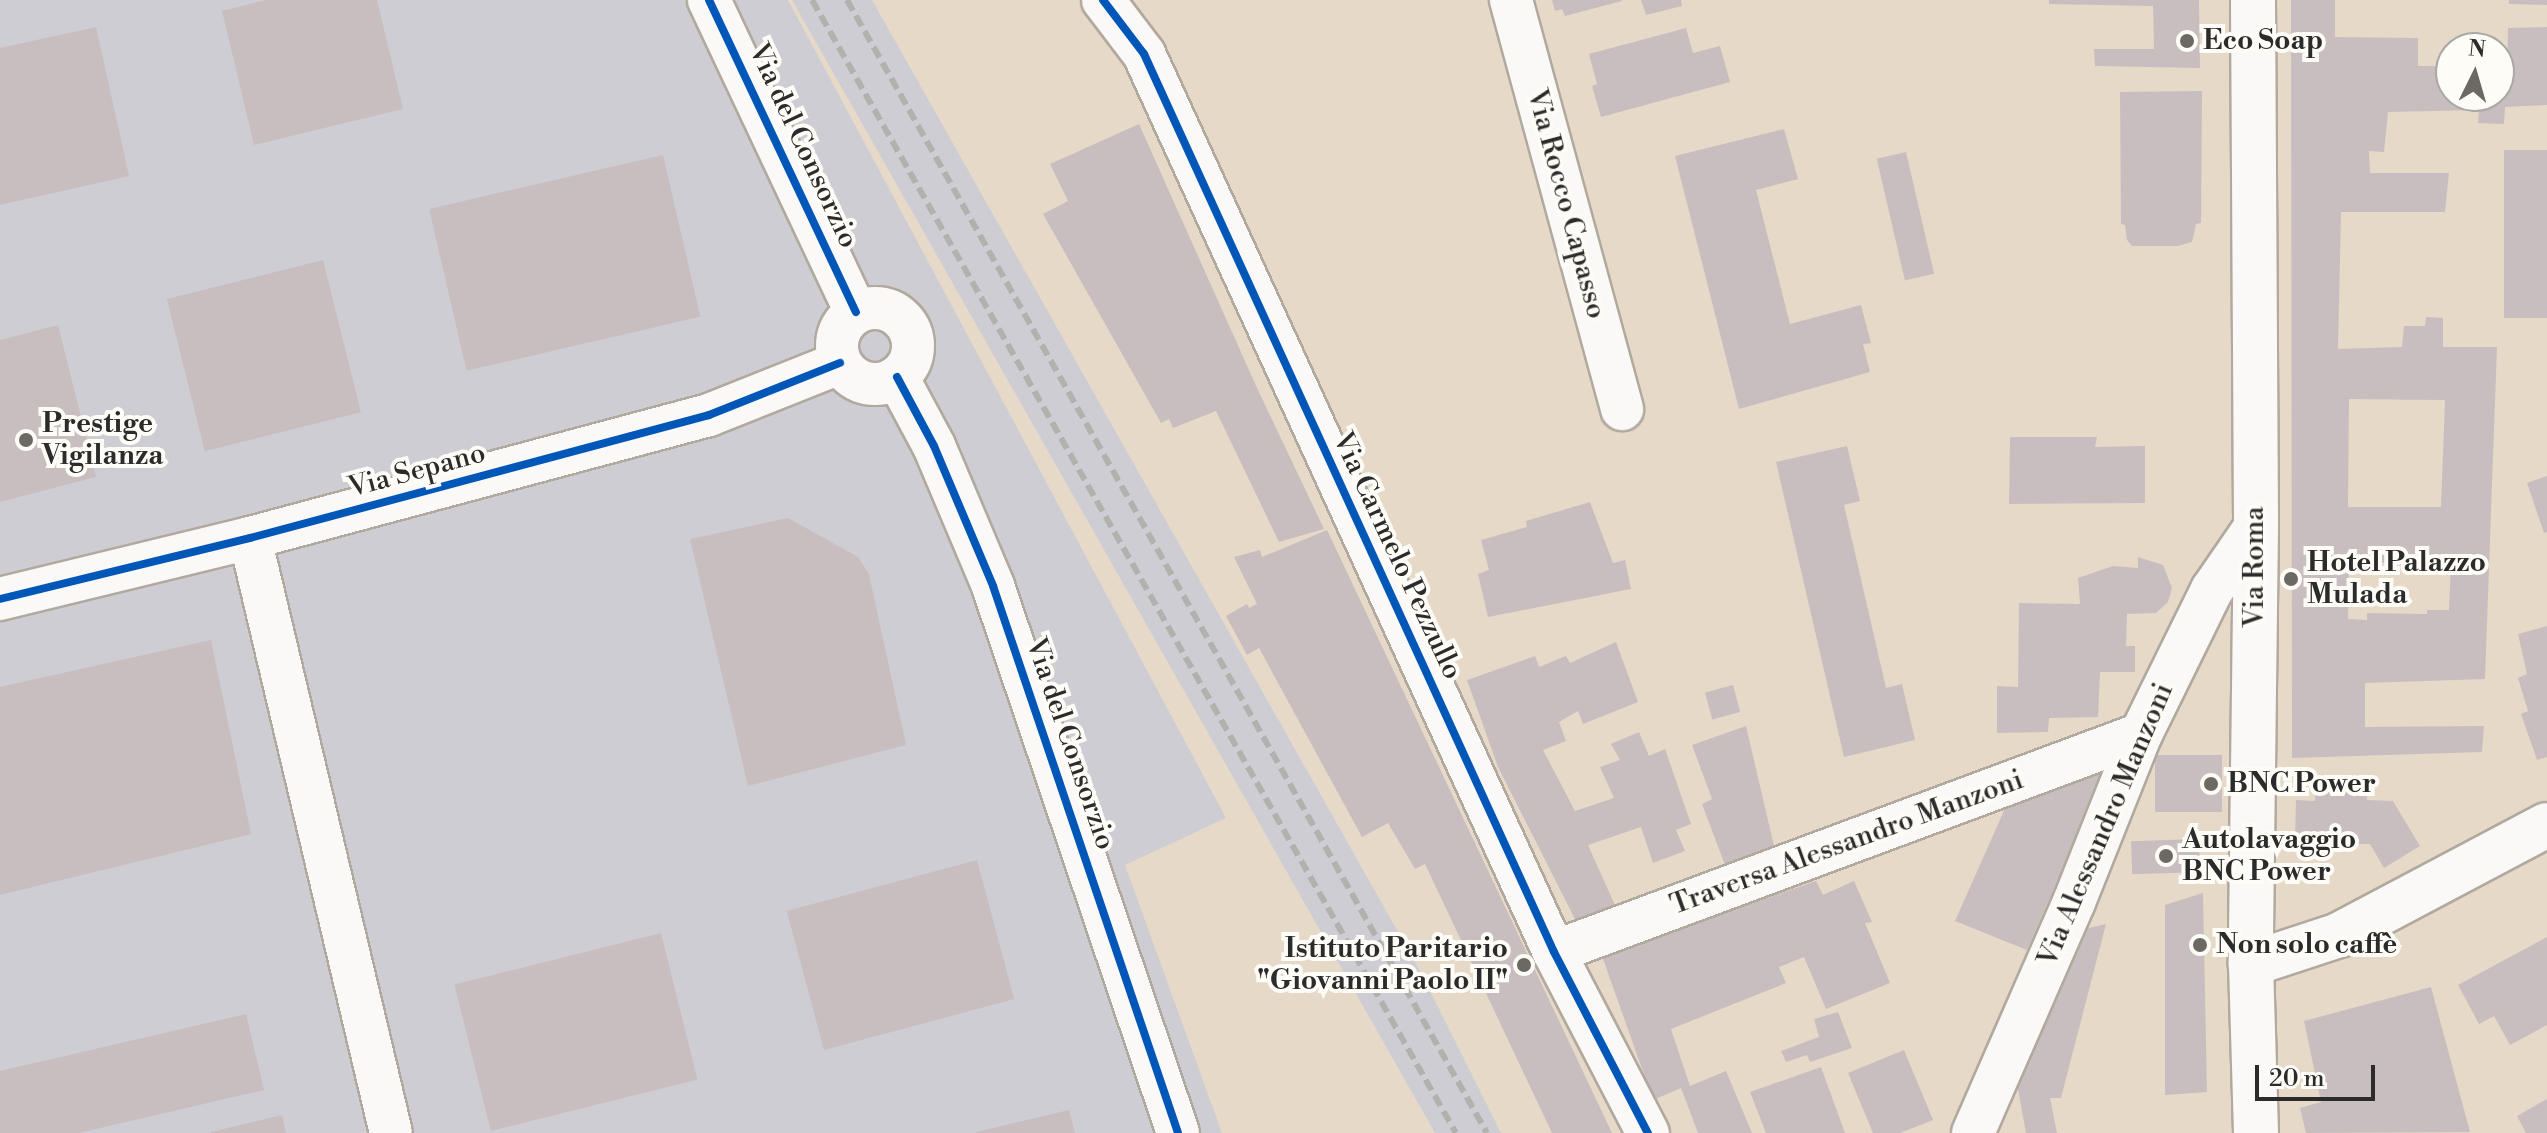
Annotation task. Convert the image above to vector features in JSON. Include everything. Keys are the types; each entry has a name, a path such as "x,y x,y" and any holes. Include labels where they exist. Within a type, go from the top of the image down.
{"street":[{"name":"Via del Consorzio","path":"709,0 856,312"},
{"name":"Via Carmelo Pezzullo","path":"1103,0 1144,54 1554,952 1648,1133"},
{"name":"Via Rocco Capasso","path":"1511,0 1622,409"},
{"name":"Via Roma","path":"2253,0 2256,526 2251,964 2256,1133"},
{"path":"867,308 890,311 910,329 912,356 897,377 885,384 859,381 840,363 836,352 840,329 856,312 867,308"},
{"name":"Via Sepano","path":"0,599 250,538 709,415 840,363"},
{"name":"Via del Consorzio","path":"897,377 934,446 993,586 1178,1133"},
{"name":"Via Alessandro Manzoni","path":"1973,1133 2074,902 2141,734 2212,590 2256,526"},
{"path":"250,538 391,1133"},
{"name":"Traversa Alessandro Manzoni","path":"1554,952 2141,734"},
{"path":"2251,964 2303,950 2339,935 2547,825"}],"shaded area":[{"path":"0,0 788,0 1226,818 1125,865 1222,1133 0,1133"},
{"path":"792,0 872,0 1419,969 1501,1133 1435,1133"}],"building":[{"path":"266,0 377,0 403,109 254,145 222,11"},
{"path":"1552,0 1622,1 1565,16 1562,9 1555,11"},
{"path":"1641,0 1681,0 1682,6 1646,15"},
{"path":"2049,0 2199,0 2200,68 2095,66 2094,49 2154,49 2153,6 2049,4"},
{"path":"2291,0 2335,0 2335,37 2418,38 2418,66 2435,66 2435,111 2388,112 2384,152 2369,151 2370,173 2449,173 2445,212 2341,212 2338,349 2402,347 2404,326 2425,326 2426,317 2443,318 2443,347 2497,347 2485,679 2365,683 2365,727 2484,726 2482,752 2292,758","holes":["2349,399 2445,400 2441,507 2348,507","2451,562 2449,610 2427,610 2427,614 2367,613 2367,620 2348,619 2349,563"]},
{"path":"2509,0 2547,0 2547,5 2509,4"},
{"path":"96,27 129,176 0,205 0,48"},
{"path":"2547,27 2547,105 2515,107 2515,32 2508,32 2508,28"},
{"path":"1686,28 1693,53 1720,46 1730,82 1601,117 1592,86 1597,84 1589,54"},
{"path":"2202,91 2201,223 2196,224 2192,242 2178,246 2132,246 2127,240 2125,225 2121,224 2120,92"},
{"path":"2479,112 2505,112 2504,124 2478,123"},
{"path":"1139,124 1324,529 1279,542 1216,411 1173,428 1169,419 1161,423 1043,214 1068,201 1050,164"},
{"path":"1784,129 1798,179 1756,190 1790,324 1861,305 1871,343 1863,344 1870,372 1739,409 1675,156"},
{"path":"2504,150 2547,150 2547,318 2504,318"},
{"path":"1906,152 1934,274 1905,281 1877,159"},
{"path":"663,155 700,317 466,371 429,209"},
{"path":"323,260 361,412 205,451 167,299"},
{"path":"58,325 96,477 0,502 0,340"},
{"path":"2010,437 2097,437 2095,447 2145,446 2145,503 2009,504"},
{"path":"1847,446 1860,501 1844,505 1886,688 1902,684 1915,740 1844,757 1776,462"},
{"path":"2547,476 2547,532 2544,533 2527,483"},
{"path":"1590,502 1613,563 1625,560 1631,589 1488,617 1478,574 1489,570 1481,540 1527,527 1526,521"},
{"path":"788,518 858,557 869,574 906,745 748,786 690,539"},
{"path":"1327,530 1612,1133 1552,1133 1425,864 1415,869 1388,823 1362,837 1259,648 1247,655 1226,616 1247,604 1249,608 1257,604 1234,557 1260,550 1262,557"},
{"path":"2138,557 2163,565 2172,588 2168,602 2156,613 2127,614 2126,646 2135,646 2135,672 2100,672 2098,717 2049,718 2048,732 1997,733 1997,686 2018,687 2019,603 2080,604 2078,578 2113,566 2138,568"},
{"path":"2547,626 2547,757 2537,760 2521,714 2528,711 2518,678 2527,674 2518,634"},
{"path":"211,640 251,834 0,895 0,687"},
{"path":"1616,642 1638,702 1583,724 1578,711 1559,722 1566,741 1543,750 1575,811 1614,798 1600,767 1620,760 1611,744 1639,732 1649,756 1665,749 1691,824 1676,830 1685,851 1653,863 1641,827 1588,845 1618,912 1579,927 1498,767 1467,680 1535,656 1539,667 1566,656 1570,663"},
{"path":"1733,685 1740,712 1712,720 1705,693"},
{"path":"1746,726 1774,846 1725,865 1702,804 1712,799 1692,745"},
{"path":"2155,755 2222,755 2222,812 2155,812"},
{"path":"2097,772 2109,785 2071,871 2063,868 2027,950 1955,921 2007,804"},
{"path":"2316,775 2368,775 2367,800 2393,801 2420,846 2384,868 2370,844 2295,843 2296,800 2315,801"},
{"name":"Autolavaggio BNC Power","path":"2199,839 2200,872 2132,874 2131,841"},
{"path":"977,860 1014,999 824,1050 787,911"},
{"path":"1816,881 1823,895 1854,881 1872,922 1865,923 1890,983 1826,1009 1804,957 1779,967 1786,983 1671,1029 1690,1086 1726,1071 1752,1133 1698,1133 1681,1088 1653,1100 1602,956"},
{"path":"2203,893 2207,1092 2165,1095 2165,905"},
{"path":"2106,924 2061,1098 2050,1098 2057,1133 2026,1133 2015,1073 2076,931"},
{"path":"661,933 698,1080 491,1131 454,985"},
{"path":"2547,937 2547,1025 2510,1045 2494,1016 2479,1024 2458,985"},
{"path":"2431,987 2470,1132 2306,1133 2300,1108 2321,1102 2304,1021"},
{"path":"1838,1012 1852,1048 1810,1062 1807,1055 1786,1062 1781,1051 1819,1037 1814,1019"},
{"path":"246,1014 264,1090 79,1133 0,1133 0,1071"},
{"path":"1904,1050 1933,1120 1900,1133 1873,1133 1848,1073"},
{"path":"1821,1067 1845,1133 1766,1133 1750,1092"},
{"path":"2547,1099 2547,1133 2526,1133 2517,1116"},
{"path":"1069,1110 1075,1133 976,1133 976,1132"},
{"path":"282,1115 286,1133 211,1133 211,1132"}],"railway":[{"path":"812,0 1456,1133"},
{"path":"847,0 1487,1133"}],"cycle path":[{"path":"709,0 856,312"},
{"path":"1103,0 1144,54 1554,952 1648,1133"},
{"path":"0,599 250,538 709,415 840,363"},
{"path":"897,377 934,446 993,586 1178,1133"}],"place":[{"name":"Eco Soap","path":"2187,41"},
{"name":"Prestige Vigilanza","path":"26,440"},
{"name":"Hotel Palazzo Mulada","path":"2291,579"},
{"name":"BNC Power","path":"2211,784"},
{"name":"Autolavaggio BNC Power","path":"2166,856"},
{"name":"Non solo caffè","path":"2200,945"},
{"name":"Istituto Paritario \"Giovanni Paolo II\"","path":"1524,965"}]}
